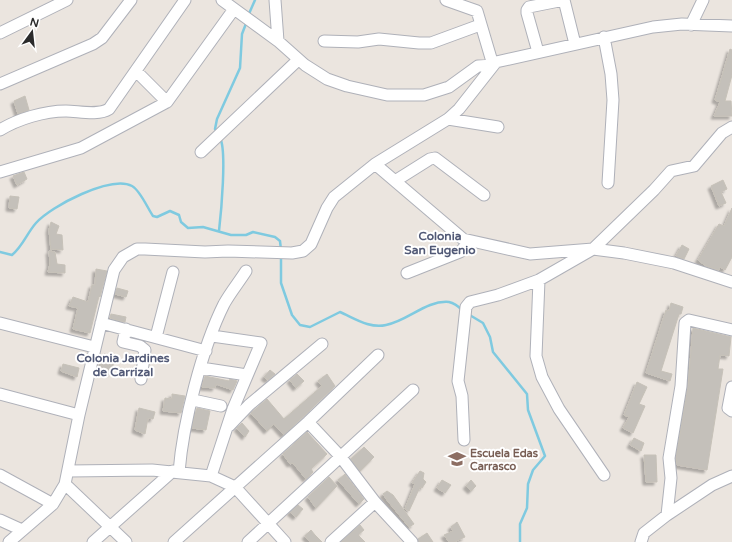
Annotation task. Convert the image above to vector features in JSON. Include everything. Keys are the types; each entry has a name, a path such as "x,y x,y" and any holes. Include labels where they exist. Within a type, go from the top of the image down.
{"street":[{"path":"0,33 67,0"},
{"path":"0,84 93,44 102,38 131,0"},
{"path":"0,130 31,117 54,112 107,111 137,72 185,0"},
{"path":"222,0 278,41 298,60 327,79 337,83 378,93 402,96 424,96 440,91 478,66 492,65"},
{"path":"275,0 278,41"},
{"path":"446,0 474,8 477,11 492,65"},
{"path":"538,52 527,13 529,7 564,0 574,44"},
{"path":"691,25 702,0"},
{"path":"0,172 81,148 167,102 236,11"},
{"path":"324,40 358,42 379,40 419,44 431,42 480,25"},
{"path":"9,542 53,504 65,484 69,471 79,415 94,347 114,270 123,257 130,252 145,249 205,252 228,251 292,253 308,249 334,196 375,164 448,119 459,109 492,65 499,61 653,27 691,25 732,26"},
{"path":"604,37 611,74 613,100 608,183"},
{"path":"201,152 298,60"},
{"path":"137,72 167,102"},
{"path":"448,119 498,127"},
{"path":"464,440 462,396 458,382 466,307 470,302 498,295 540,280 593,249 654,190 671,171 694,166 722,134 732,127"},
{"path":"395,180 430,159 436,158 484,195"},
{"path":"375,164 463,239 530,254 593,249 674,263 732,282"},
{"path":"407,273 460,252 470,241"},
{"path":"93,542 176,471 206,351 224,304 246,271"},
{"path":"156,337 173,272"},
{"path":"540,280 536,356 542,377 559,409 604,475"},
{"path":"667,515 671,478 669,458 681,386 685,323 689,320 732,330"},
{"path":"0,323 94,347"},
{"path":"101,323 206,351"},
{"path":"126,329 123,342 140,346 145,350 141,379"},
{"path":"211,476 226,429 261,343 212,336"},
{"path":"226,429 249,405 322,344"},
{"path":"174,542 308,422 378,355"},
{"path":"201,368 247,375"},
{"path":"732,388 728,408 732,411"},
{"path":"248,542 413,390"},
{"path":"0,394 79,415"},
{"path":"193,400 221,406"},
{"path":"308,422 340,456 375,502 410,541"},
{"path":"69,471 176,471 211,476 235,487 285,542"},
{"path":"0,475 53,504"},
{"path":"641,542 644,533 667,515 712,485 732,476"},
{"path":"65,484 126,542"},
{"path":"331,542 375,502"},
{"path":"0,520 22,530"}],"building":[{"path":"730,49 732,50 732,75 725,101 731,101 732,116 714,116 720,102 715,100"},
{"path":"25,96 29,110 18,114 14,101"},
{"path":"24,172 27,179 17,185 13,176"},
{"path":"723,180 727,189 721,192 726,203 719,206 711,186"},
{"path":"10,196 19,197 17,209 9,208"},
{"path":"732,208 732,257 725,270 720,267 719,270 706,266 698,260 719,224 724,226"},
{"path":"51,222 59,226 56,234 62,235 63,250 51,249 51,251 49,230"},
{"path":"682,245 689,249 684,259 676,256"},
{"path":"49,251 55,252 57,264 65,265 65,273 48,272 50,264"},
{"path":"96,269 107,271 90,333 73,329 78,308 69,306 73,297 88,302 92,285 95,285"},
{"path":"117,288 128,291 126,297 115,294"},
{"path":"671,303 683,307 681,314 679,314 661,371 672,374 670,381 646,373 666,310 669,311"},
{"path":"111,314 126,317 125,322 110,318"},
{"path":"693,328 731,337 729,356 720,355 718,369 723,369 707,470 677,465 676,458 688,387"},
{"path":"104,354 115,357 111,373 100,370"},
{"path":"63,364 79,368 77,377 61,371"},
{"path":"270,370 275,374 268,380 264,377"},
{"path":"297,374 304,381 296,388 290,380"},
{"path":"327,374 335,386 284,435 274,424 267,431 251,413 267,399 284,419 322,386 318,381"},
{"path":"205,376 229,381 230,379 237,381 233,390 216,384 215,388 202,387"},
{"path":"637,382 647,387 639,404 645,406 633,433 623,428 629,417 624,415"},
{"path":"172,394 185,396 181,413 163,411 165,398 172,399"},
{"path":"139,408 155,412 153,419 148,418 145,434 135,430"},
{"path":"197,408 210,411 206,430 192,428"},
{"path":"242,423 249,431 245,437 237,428"},
{"path":"307,432 327,454 311,469 313,472 306,479 293,463 290,464 283,454"},
{"path":"634,438 644,443 641,451 630,445"},
{"path":"364,447 374,457 360,471 351,459"},
{"path":"644,455 656,455 657,482 646,482"},
{"path":"420,471 424,473 423,479 426,482 422,488 420,487 409,511 405,509 415,484 412,483"},
{"path":"345,474 364,499 359,504 338,480"},
{"path":"329,477 337,486 316,508 308,497"},
{"path":"442,480 451,485 445,493 437,488"},
{"path":"471,480 476,486 471,491 466,486"},
{"path":"387,491 393,495 414,524 409,527 383,494"},
{"path":"298,505 303,509 296,517 290,512"},
{"path":"457,522 465,537 454,542 449,542 444,535 453,531 451,527"},
{"path":"360,525 364,530 358,535 365,542 341,542"},
{"path":"311,530 322,542 310,542 305,536"},
{"path":"427,533 433,542 419,542 418,539"}],"waterway":[{"path":"248,16 255,0"},
{"path":"217,131 215,129 217,119 240,68 242,34 247,21"},
{"path":"219,231 223,168 223,155 220,138"},
{"path":"0,252 12,255 19,248 36,223 54,208 96,188 122,184 135,188 141,195 153,216 157,217 170,211 179,215 181,222 188,228 203,227 231,235 246,235 253,232 275,237 280,241 281,250"},
{"path":"281,255 281,283 292,315 300,325 310,327 340,312 356,320 374,326 380,326 394,323 425,307 441,302 449,302 462,310"},
{"path":"468,314 483,323 490,337 493,352 527,394 528,410 545,456 533,470 528,484 527,508 520,524 520,542"}],"place":[{"name":"Escuela Edas Carrasco","path":"457,459"}],"district":[{"name":"Colonia San Eugenio","path":"440,243"},
{"name":"Colonia Jardines de Carrizal","path":"123,365"}]}
